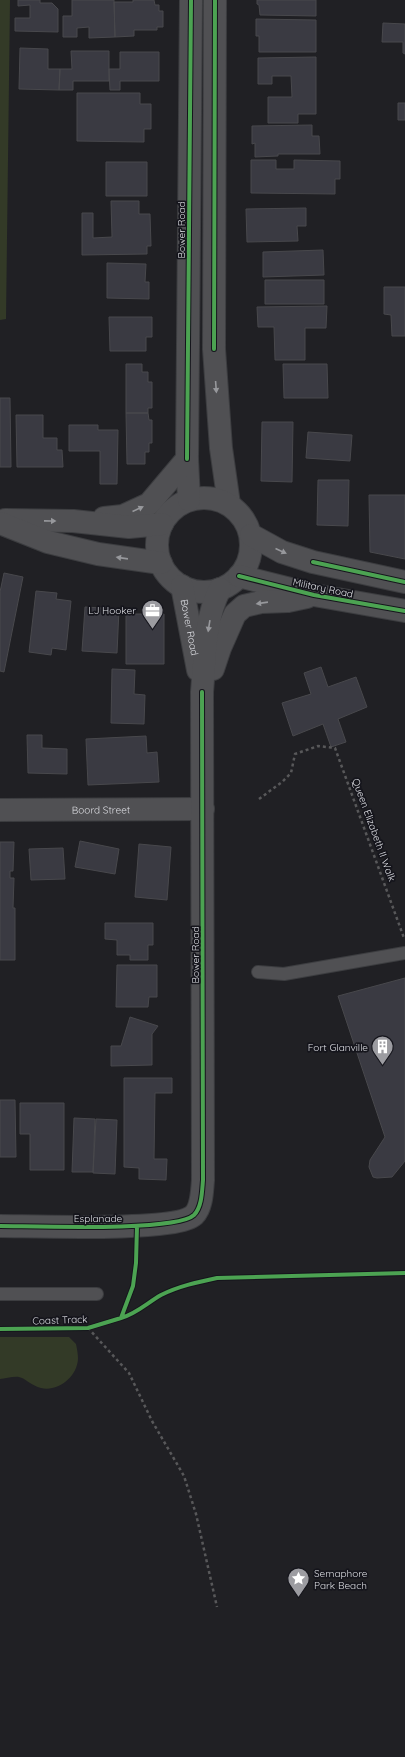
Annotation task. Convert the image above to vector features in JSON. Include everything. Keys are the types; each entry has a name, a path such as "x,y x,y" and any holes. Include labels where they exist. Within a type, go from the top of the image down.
{"main road":[{"name":"Bower Road","path":"189,500 187,460 191,0"},
{"path":"215,0 214,349 221,448 229,504"},
{"path":"0,522 73,521 123,516 149,504 187,460"},
{"path":"200,497 218,499 229,504 242,516 251,535 251,554 246,566 239,576 228,586 209,592 194,591 173,580 161,563 158,553 158,540 162,524 169,513 178,505 189,500 200,497"},
{"path":"73,521 129,527 162,524"},
{"path":"0,522 48,542 98,554 161,563"},
{"path":"251,535 282,552 313,562 405,582"},
{"name":"Military Road","path":"239,576 314,595 405,611"},
{"name":"Bower Road","path":"182,586 202,692"},
{"name":"Bower Road","path":"194,1215 200,1203 203,1180 202,692 209,625 214,601 220,589"},
{"path":"202,692 236,614 244,606 262,602 288,601 314,595"},
{"name":"Boord Street","path":"0,810 203,809"},
{"name":"Esplanade","path":"0,1226 136,1226 177,1222 194,1215"}],"lane":[{"path":"258,972 284,974 405,953"},
{"path":"0,1294 97,1294"}],"path":[{"path":"88,1328 129,1373 152,1421 184,1476 196,1514 217,1607"}],"green space":[{"path":"0,0 10,0 6,319 0,320"},
{"path":"0,1337 69,1337 76,1344 78,1357 77,1366 66,1382 54,1388 41,1388 19,1377 0,1379"}],"building":[{"path":"18,0 40,0 40,3 52,3 58,9 58,32 15,31 15,18 30,18 30,5 18,6"},
{"path":"72,0 114,0 115,37 89,38 89,27 77,28 77,37 63,37 63,16 72,16"},
{"path":"133,0 154,0 155,5 159,5 159,11 163,11 163,27 157,27 157,30 134,30 134,36 115,37 114,2 133,2"},
{"path":"257,0 316,0 316,16 260,15"},
{"path":"256,19 316,20 316,52 259,52 259,36 256,36"},
{"path":"383,23 405,24 405,54 403,53 403,42 382,42"},
{"path":"20,48 48,49 48,69 60,69 59,90 19,89"},
{"path":"71,51 109,51 109,81 73,81 73,90 59,90 60,69 72,69"},
{"path":"120,52 159,52 159,81 120,81 120,90 110,90 109,69 120,69"},
{"path":"316,57 316,114 298,114 298,123 268,123 268,97 292,97 291,76 272,76 272,84 258,84 258,58"},
{"path":"77,93 140,93 140,104 151,104 151,129 144,129 144,142 77,141"},
{"path":"398,103 405,103 405,120 398,120"},
{"path":"312,125 312,136 319,136 320,154 278,154 278,156 255,157 255,143 252,144 252,126"},
{"path":"251,160 276,160 276,169 294,169 294,160 340,161 340,179 335,179 335,194 251,193"},
{"path":"106,162 147,162 147,196 106,196"},
{"path":"111,201 139,201 139,214 150,214 151,246 147,246 147,254 82,255 82,213 93,213 93,238 112,237"},
{"path":"306,208 306,226 297,226 298,241 247,242 246,209"},
{"path":"323,250 324,275 263,277 263,252"},
{"path":"107,263 146,264 145,282 149,282 149,299 107,298"},
{"path":"265,280 324,280 324,304 265,304"},
{"path":"384,287 405,287 405,336 392,336 391,315 384,314"},
{"path":"327,306 326,328 305,328 305,360 275,360 274,327 258,327 257,307"},
{"path":"109,317 152,317 152,337 146,337 146,351 110,351"},
{"path":"126,364 142,364 142,372 148,372 148,382 152,382 152,408 148,408 148,413 126,413"},
{"path":"283,364 327,364 328,398 284,398"},
{"path":"0,398 10,398 11,467 0,467"},
{"path":"126,413 148,413 149,420 152,420 152,443 149,443 149,452 145,452 145,464 127,464"},
{"path":"16,415 43,415 43,438 57,438 57,450 62,450 63,467 17,467"},
{"path":"262,422 293,422 292,482 261,481"},
{"path":"69,425 98,425 98,430 118,430 117,484 100,484 100,451 69,451"},
{"path":"308,432 352,435 350,461 306,458"},
{"path":"318,480 349,480 348,526 317,525"},
{"path":"369,495 405,495 405,559 370,552"},
{"path":"4,573 23,577 4,672 0,671 0,592"},
{"path":"36,591 57,593 56,599 71,601 66,650 52,648 51,655 29,652"},
{"path":"85,607 119,609 117,653 82,651"},
{"path":"126,614 164,614 164,664 126,664"},
{"path":"321,667 328,687 356,677 367,707 338,719 346,742 331,747 323,724 293,736 282,703 311,694 304,673"},
{"path":"112,669 135,670 134,694 145,695 144,724 111,723"},
{"path":"27,735 42,735 42,748 67,749 67,774 28,773"},
{"path":"146,736 147,753 157,752 159,782 88,785 86,739"},
{"path":"80,841 119,849 115,874 75,867"},
{"path":"0,842 14,842 13,871 10,871 10,878 14,878 13,908 15,908 15,960 0,960"},
{"path":"139,844 171,847 167,900 135,897"},
{"path":"63,848 65,879 31,880 29,849"},
{"path":"105,923 153,923 153,945 148,945 148,960 130,960 130,955 117,955 117,940 105,939"},
{"path":"117,965 157,965 157,997 149,997 148,1007 116,1007"},
{"name":"Fort Glanville","path":"405,978 405,1161 392,1177 377,1178 373,1177 369,1167 370,1160 385,1137 338,996"},
{"path":"130,1017 158,1026 152,1034 152,1065 111,1066 111,1046 121,1046"},
{"path":"124,1078 172,1078 172,1093 155,1093 154,1159 167,1159 166,1180 139,1179 139,1168 124,1167"},
{"path":"0,1100 15,1100 16,1157 0,1157"},
{"path":"20,1103 64,1103 64,1170 30,1170 30,1134 20,1134"},
{"path":"74,1118 95,1119 93,1172 72,1172"},
{"path":"96,1119 117,1120 115,1174 93,1173"}],"cycle path":[{"path":"187,459 191,0"},
{"path":"214,349 215,0"},
{"path":"313,562 405,582"},
{"path":"239,576 314,595 405,611"},
{"path":"0,1226 102,1227 160,1224 182,1220 194,1215 199,1208 203,1180 202,692"},
{"name":"Coast Track","path":"0,1329 88,1328 121,1318 133,1286 136,1263 137,1226"},
{"path":"121,1318 132,1314 161,1295 175,1289 217,1278 405,1273"}],"place":[{"name":"LJ Hooker","path":"152,630"},
{"name":"Fort Glanville","path":"383,1066"},
{"name":"Semaphore Park Beach","path":"298,1598"}]}
